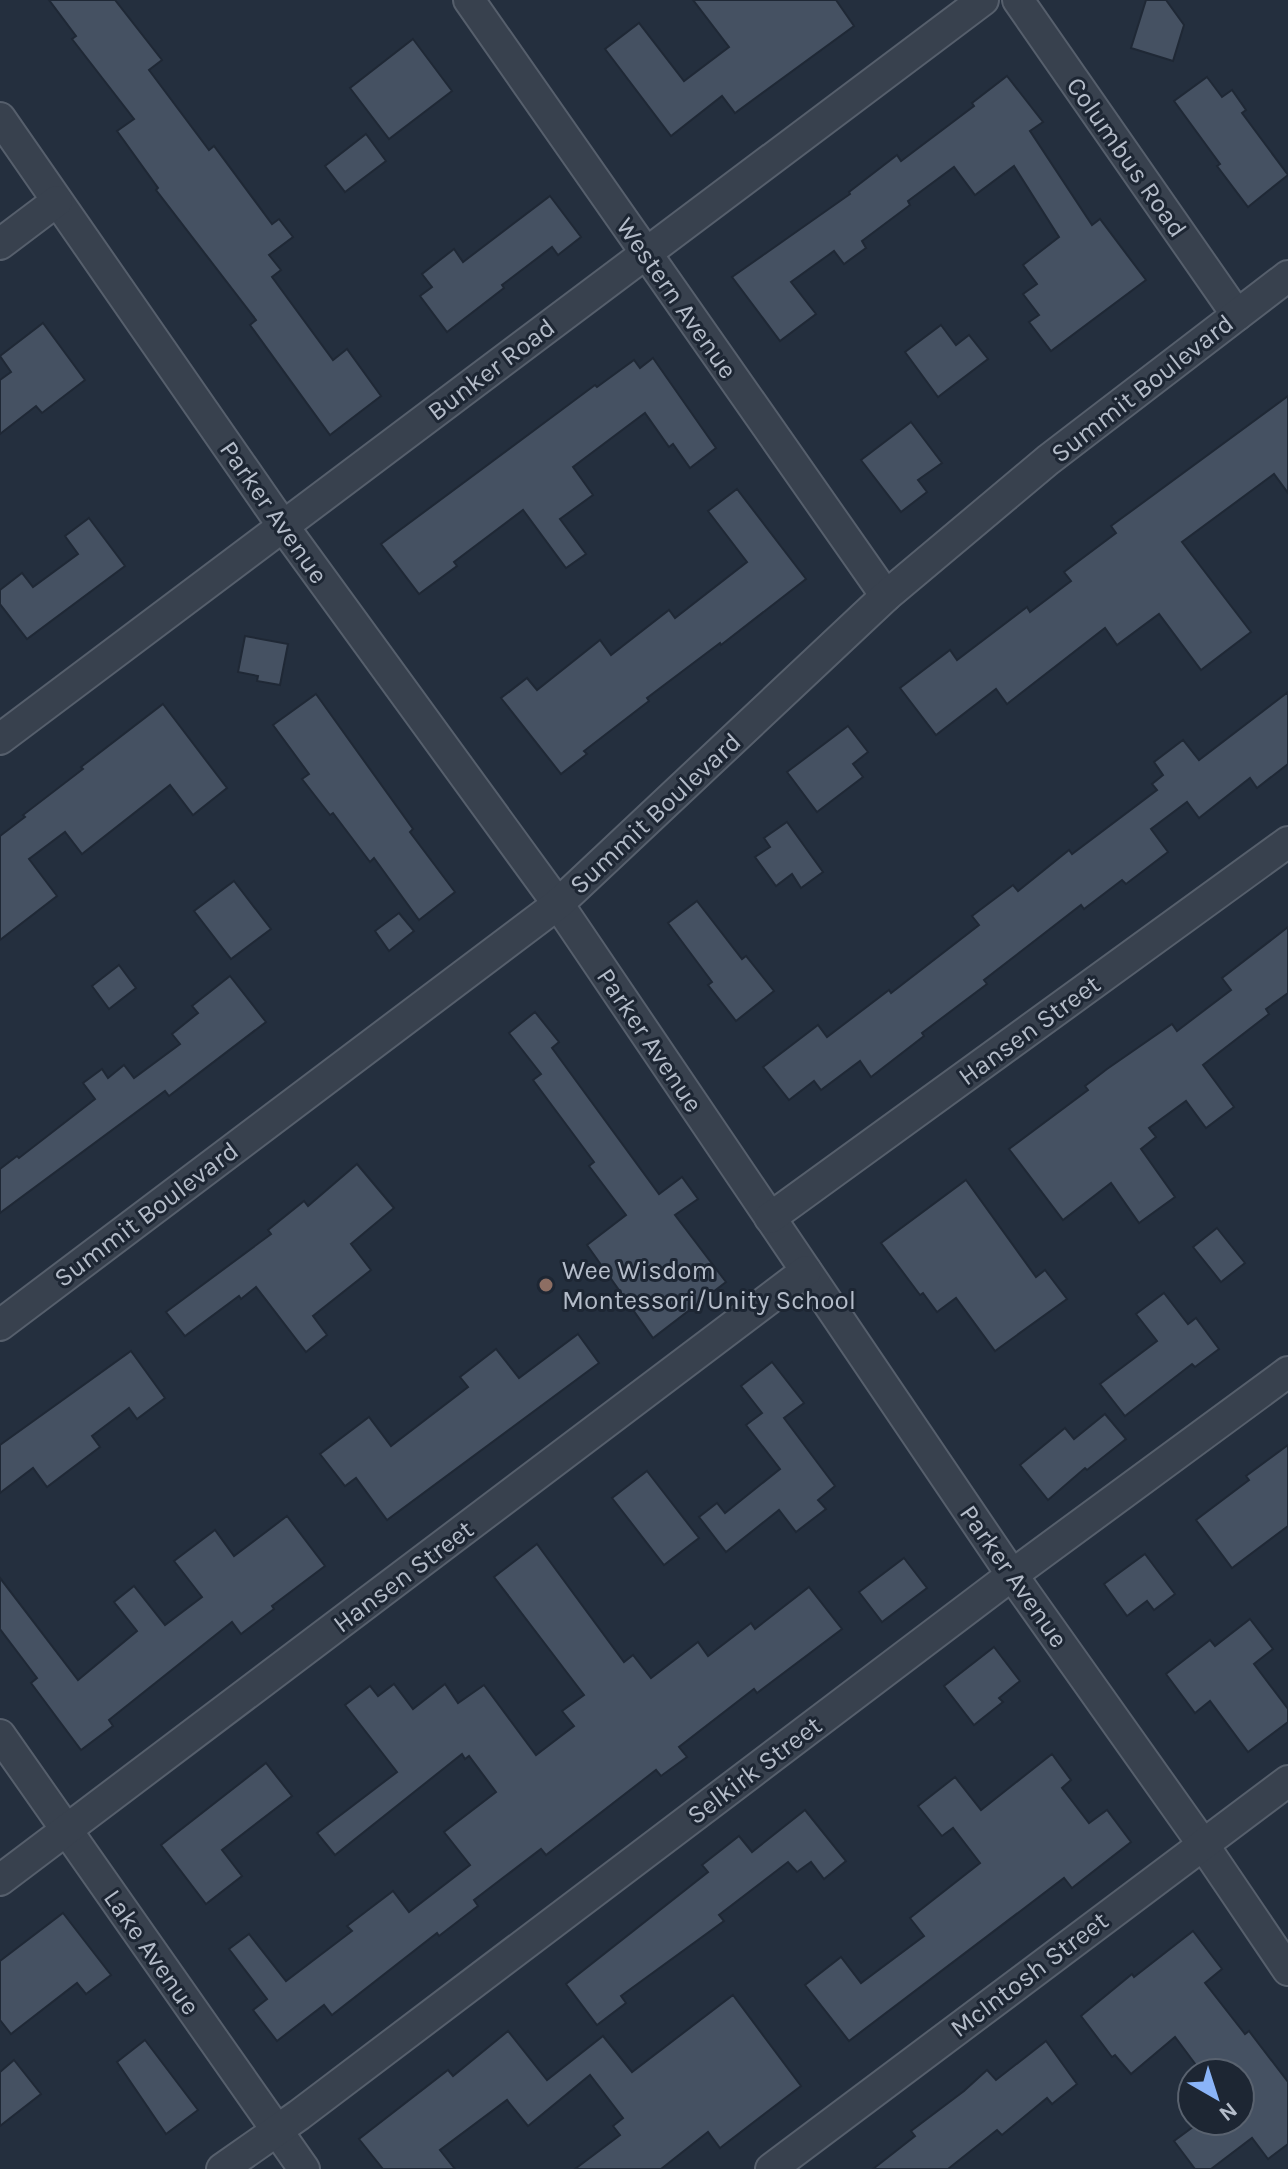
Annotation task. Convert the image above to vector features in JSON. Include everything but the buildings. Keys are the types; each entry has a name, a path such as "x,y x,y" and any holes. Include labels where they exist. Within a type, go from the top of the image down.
{"street":[{"name":"Western Avenue","path":"469,0 886,596"},
{"name":"Bunker Road","path":"0,739 983,0"},
{"name":"Columbus Road","path":"1018,0 1237,315"},
{"name":"Parker Avenue","path":"0,118 283,526 558,904 1012,1575 1288,1970"},
{"path":"0,244 57,201"},
{"name":"Summit Boulevard","path":"0,1325 558,904 886,596 1048,460 1288,276"},
{"name":"Hansen Street","path":"770,1218 1288,842"},
{"name":"Hansen Street","path":"0,1880 806,1271"},
{"name":"Selkirk Street","path":"222,2169 277,2131 1012,1575 1288,1372"},
{"name":"Lake Avenue","path":"0,1735 304,2169"},
{"name":"McIntosh Street","path":"771,2169 1288,1781"}],"place":[{"name":"Wee Wisdom Montessori/Unity School","path":"546,1285"}]}
